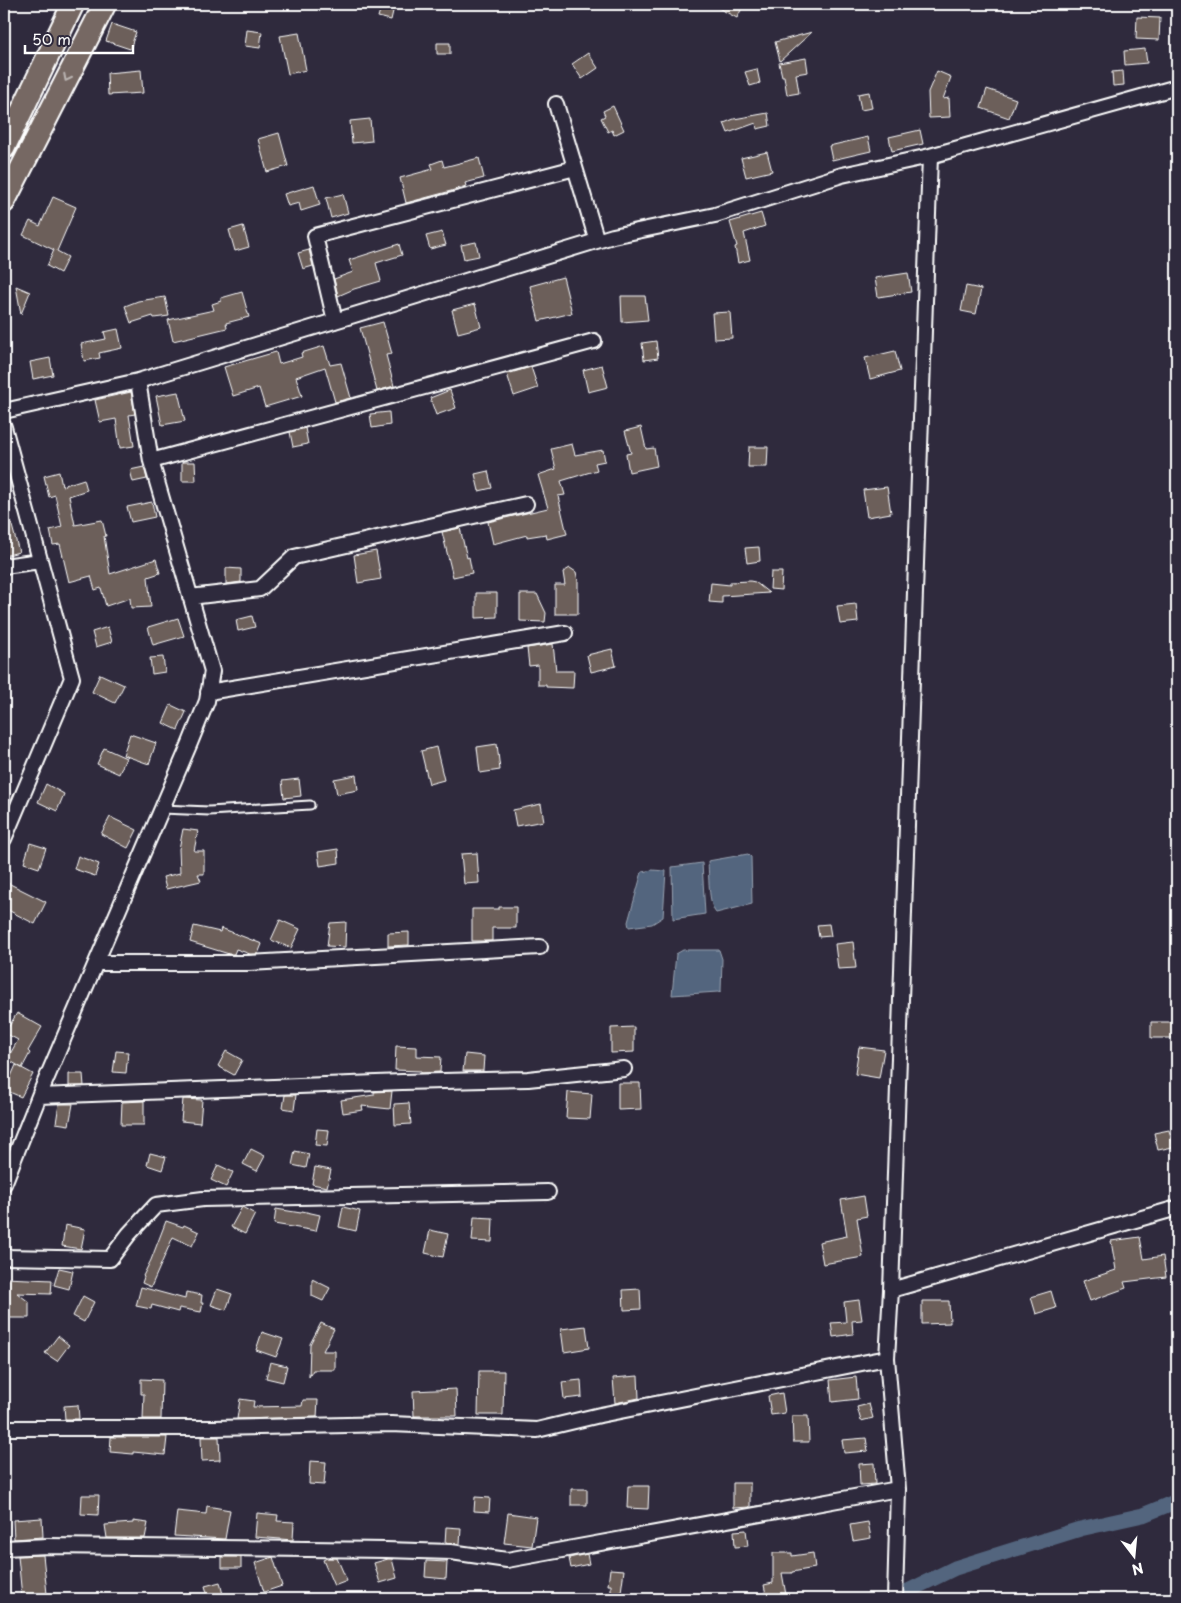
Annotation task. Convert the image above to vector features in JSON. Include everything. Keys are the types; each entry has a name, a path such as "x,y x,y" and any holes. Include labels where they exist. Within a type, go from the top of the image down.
{"main road":[{"path":"4,148 73,4"},
{"path":"4,202 105,4"}],"street":[{"path":"4,411 138,380 613,236 715,215 842,175 930,156 1177,87"},
{"path":"556,104 597,241"},
{"path":"895,1599 898,1489 886,1358 891,1290 930,156"},
{"path":"335,321 315,236 575,168"},
{"path":"151,461 594,341"},
{"path":"4,1184 39,1096 207,701 212,671 151,461 138,380"},
{"path":"4,427 72,678 4,839"},
{"path":"190,596 260,589 294,557 526,504"},
{"path":"4,566 40,561"},
{"path":"208,692 565,633"},
{"path":"96,963 249,963 540,947"},
{"path":"39,1096 528,1078 624,1069"},
{"path":"4,1257 110,1259 129,1234 156,1205 203,1199 548,1192"},
{"path":"891,1290 1177,1208"},
{"path":"4,1428 214,1428 391,1424 537,1430 600,1415 886,1358"},
{"path":"4,1548 48,1546 386,1550 450,1552 507,1560 898,1489"}],"lane":[{"path":"162,808 209,811 310,805"}],"water":[{"path":"748,854 751,857 752,904 716,913 710,896 708,861"},
{"path":"702,863 705,914 673,919 672,867"},
{"path":"652,870 666,871 663,917 652,924 629,927 628,922 642,872"},
{"path":"683,950 719,950 722,959 721,991 672,995 676,954"}],"building":[{"path":"382,4 394,7 391,20 378,17"},
{"path":"711,4 744,4 737,18"},
{"path":"1137,17 1160,18 1159,40 1136,39"},
{"path":"112,24 136,32 130,49 106,41"},
{"path":"247,30 262,32 260,48 245,46"},
{"path":"812,32 780,61 775,42"},
{"path":"299,33 306,70 288,74 280,36"},
{"path":"437,43 450,43 450,54 437,54"},
{"path":"1145,49 1147,63 1125,65 1124,51"},
{"path":"588,53 598,68 582,79 572,64"},
{"path":"806,58 808,72 796,74 799,93 787,95 784,76 782,76 779,63"},
{"path":"757,69 760,83 750,86 745,72"},
{"path":"141,70 143,93 108,95 107,73"},
{"path":"937,71 951,77 943,99 949,98 950,117 929,118 928,92"},
{"path":"1123,71 1124,85 1113,86 1112,72"},
{"path":"987,89 1016,99 1009,118 981,108"},
{"path":"869,92 872,108 861,110 858,94"},
{"path":"613,106 624,130 614,135 612,130 608,132 601,118 605,116 603,111"},
{"path":"768,113 770,126 757,129 756,123 728,133 724,123 734,119"},
{"path":"370,119 372,141 352,143 350,121"},
{"path":"920,130 923,144 892,151 889,137"},
{"path":"279,133 288,166 267,172 258,139"},
{"path":"868,137 871,151 832,160 829,146"},
{"path":"767,152 772,171 746,177 741,158"},
{"path":"479,158 484,178 465,183 466,186 451,191 406,203 400,178 433,169 431,164 442,160 444,167"},
{"path":"314,185 320,205 301,211 299,203 288,206 284,194"},
{"path":"343,194 348,213 331,218 326,198"},
{"path":"53,197 76,207 57,251 68,257 60,273 47,266 54,250 23,235 30,221 40,226"},
{"path":"761,213 765,226 744,233 750,260 738,263 735,247 737,246 730,222"},
{"path":"243,226 249,247 235,251 229,230"},
{"path":"442,232 446,245 430,249 426,236"},
{"path":"476,242 479,256 464,259 461,245"},
{"path":"399,244 402,255 376,263 381,281 338,296 334,279 353,272 349,260"},
{"path":"309,250 313,266 303,269 298,253"},
{"path":"908,273 911,292 878,297 875,278"},
{"path":"563,277 572,313 539,321 530,286"},
{"path":"16,286 30,292 21,314"},
{"path":"966,286 981,289 976,314 961,311"},
{"path":"242,292 249,317 226,323 227,328 173,341 168,320 214,310 212,304 221,301 221,298"},
{"path":"621,296 645,296 648,320 622,322"},
{"path":"165,297 169,316 154,318 153,316 131,323 125,306 138,301"},
{"path":"475,304 481,327 458,333 452,310"},
{"path":"730,312 732,338 714,339 712,313"},
{"path":"383,322 392,354 386,355 394,386 377,391 360,328"},
{"path":"118,329 122,348 99,353 100,358 84,361 81,344 106,339 104,332"},
{"path":"656,341 658,358 644,360 642,343"},
{"path":"324,346 330,365 341,363 351,398 335,402 325,367 296,377 302,396 265,407 259,388 233,396 224,367 276,352 279,364 302,357 301,353"},
{"path":"895,351 900,371 870,379 865,358"},
{"path":"50,358 53,375 33,379 30,362"},
{"path":"602,365 608,387 588,392 583,370"},
{"path":"531,367 538,388 514,396 507,374"},
{"path":"450,390 456,408 436,415 430,398"},
{"path":"131,392 135,414 129,415 134,446 120,448 116,419 100,422 95,400"},
{"path":"178,392 185,421 162,425 156,396"},
{"path":"389,412 390,425 372,428 370,414"},
{"path":"641,427 646,449 654,448 657,466 629,472 626,454 631,453 625,431"},
{"path":"305,428 308,444 293,447 290,432"},
{"path":"572,444 575,455 603,450 605,461 595,463 597,470 561,481 565,495 558,496 567,534 547,539 546,534 527,537 527,535 493,544 488,522 548,508 538,475 556,469 551,449"},
{"path":"749,447 768,447 767,467 748,467"},
{"path":"182,462 195,462 196,481 182,481"},
{"path":"144,467 147,479 133,482 130,470"},
{"path":"488,471 492,488 479,491 475,474"},
{"path":"59,472 62,486 84,479 87,490 69,496 75,525 102,520 106,536 104,536 110,574 156,559 160,573 148,577 151,607 131,608 130,598 106,606 101,588 95,590 91,576 69,582 60,544 53,545 50,530 62,527 55,495 49,497 44,476"},
{"path":"887,487 891,513 867,517 863,490"},
{"path":"152,502 155,517 131,522 127,507"},
{"path":"4,511 8,511 19,552 4,556"},
{"path":"460,528 472,573 453,577 442,532"},
{"path":"759,547 760,561 747,563 745,548"},
{"path":"376,551 381,579 358,583 354,555"},
{"path":"226,568 241,569 241,582 226,584"},
{"path":"570,568 576,572 578,581 578,614 555,614 555,585 565,585 563,572"},
{"path":"771,572 782,572 781,590 770,589"},
{"path":"730,582 755,582 769,593 722,596 722,603 709,602 711,583 730,585"},
{"path":"476,593 497,593 497,617 476,618"},
{"path":"520,594 537,594 546,613 545,622 520,621"},
{"path":"856,604 858,622 840,624 837,606"},
{"path":"252,616 255,627 238,631 236,620"},
{"path":"178,618 184,636 153,645 148,627"},
{"path":"108,627 112,642 96,647 92,632"},
{"path":"553,644 556,671 574,671 573,688 538,685 538,665 529,666 527,648"},
{"path":"612,649 616,666 591,672 587,655"},
{"path":"163,657 165,672 152,674 150,658"},
{"path":"100,674 124,685 115,703 92,692"},
{"path":"171,705 186,712 178,730 163,723"},
{"path":"130,734 156,743 149,764 123,755"},
{"path":"497,744 500,770 480,773 477,747"},
{"path":"436,747 444,780 429,784 421,751"},
{"path":"104,748 126,758 119,774 97,764"},
{"path":"356,775 358,790 337,794 334,779"},
{"path":"299,779 301,796 284,798 282,781"},
{"path":"46,784 64,794 57,811 38,802"},
{"path":"541,804 544,821 516,826 513,810"},
{"path":"110,817 137,830 128,848 101,834"},
{"path":"183,829 198,831 194,851 204,851 204,874 198,874 201,881 166,889 163,877 180,873 179,849"},
{"path":"30,843 46,848 39,868 24,863"},
{"path":"338,849 339,863 320,866 318,852"},
{"path":"477,853 479,883 464,884 461,854"},
{"path":"78,856 99,864 95,876 74,869"},
{"path":"4,881 46,902 35,924 4,908"},
{"path":"499,907 516,907 516,928 492,928 492,941 472,941 472,909 499,909"},
{"path":"280,920 300,929 291,948 271,940"},
{"path":"346,922 345,947 327,946 330,923"},
{"path":"829,924 831,936 819,937 817,925"},
{"path":"194,926 220,932 221,928 262,944 258,954 250,954 236,949 234,954 229,954 190,942"},
{"path":"409,932 409,945 388,946 388,933"},
{"path":"853,942 856,968 838,969 835,944"},
{"path":"17,1013 42,1027 28,1051 30,1053 22,1068 7,1059 18,1040 5,1033"},
{"path":"1151,1022 1177,1022 1177,1038 1151,1038"},
{"path":"634,1027 634,1052 611,1053 611,1028"},
{"path":"396,1046 417,1047 417,1056 441,1057 440,1072 421,1073 421,1071 395,1070"},
{"path":"859,1047 884,1050 879,1078 855,1074"},
{"path":"116,1051 128,1052 126,1073 113,1072"},
{"path":"226,1051 242,1060 234,1075 218,1066"},
{"path":"465,1054 484,1056 483,1071 463,1071"},
{"path":"16,1065 33,1074 21,1097 5,1090"},
{"path":"69,1074 83,1074 84,1086 69,1086"},
{"path":"618,1083 640,1083 641,1109 618,1110"},
{"path":"392,1091 390,1109 362,1106 363,1110 343,1113 341,1100 374,1095 374,1092"},
{"path":"568,1092 592,1094 590,1119 566,1118"},
{"path":"285,1095 296,1095 294,1110 283,1108"},
{"path":"183,1099 202,1100 200,1123 181,1121"},
{"path":"144,1101 144,1125 121,1125 122,1102"},
{"path":"409,1103 411,1124 395,1125 394,1104"},
{"path":"59,1104 73,1104 69,1125 56,1123"},
{"path":"317,1129 329,1130 327,1146 315,1145"},
{"path":"1169,1130 1173,1147 1158,1150 1154,1133"},
{"path":"251,1149 265,1156 257,1171 243,1164"},
{"path":"295,1151 309,1154 306,1168 292,1165"},
{"path":"150,1153 166,1157 162,1170 147,1165"},
{"path":"218,1165 233,1172 226,1187 211,1180"},
{"path":"315,1167 331,1170 327,1187 312,1184"},
{"path":"864,1196 867,1216 857,1218 863,1257 823,1264 819,1242 847,1236 841,1200"},
{"path":"242,1207 255,1214 245,1234 231,1227"},
{"path":"343,1207 360,1211 356,1231 339,1227"},
{"path":"276,1209 301,1213 302,1211 320,1215 316,1231 274,1224"},
{"path":"474,1217 493,1218 492,1242 472,1241"},
{"path":"166,1221 183,1227 184,1225 199,1232 192,1246 173,1237 151,1287 142,1283 143,1276"},
{"path":"65,1225 85,1229 81,1249 62,1246"},
{"path":"430,1230 448,1234 443,1257 425,1253"},
{"path":"1140,1237 1144,1259 1163,1256 1166,1277 1124,1282 1126,1288 1090,1301 1083,1281 1116,1270 1111,1241"},
{"path":"59,1268 73,1271 69,1289 54,1285"},
{"path":"4,1278 52,1280 51,1294 17,1293 29,1302 29,1318 4,1318"},
{"path":"312,1279 330,1288 323,1301 312,1296"},
{"path":"141,1287 185,1299 186,1292 202,1295 201,1312 179,1308 178,1312 152,1305 151,1309 136,1306"},
{"path":"217,1289 232,1294 226,1310 211,1305"},
{"path":"640,1289 641,1309 624,1310 623,1290"},
{"path":"1051,1291 1056,1308 1036,1314 1031,1297"},
{"path":"83,1296 94,1302 84,1322 73,1316"},
{"path":"859,1300 862,1320 852,1321 853,1334 833,1337 831,1323 846,1322 844,1302"},
{"path":"922,1301 949,1301 950,1323 922,1324"},
{"path":"321,1323 334,1329 323,1351 335,1351 335,1370 313,1370 309,1377 310,1344"},
{"path":"586,1326 589,1348 564,1352 561,1329"},
{"path":"262,1332 283,1339 276,1357 256,1350"},
{"path":"58,1336 69,1345 57,1361 45,1353"},
{"path":"270,1362 287,1366 283,1382 266,1378"},
{"path":"479,1371 504,1371 503,1415 478,1415"},
{"path":"638,1376 639,1398 615,1403 613,1378"},
{"path":"856,1377 858,1399 832,1402 830,1380"},
{"path":"141,1379 162,1380 161,1419 143,1419 144,1394 141,1394"},
{"path":"581,1380 582,1397 564,1399 562,1382"},
{"path":"456,1389 457,1416 414,1416 413,1391"},
{"path":"782,1393 785,1413 771,1415 768,1396"},
{"path":"240,1399 254,1401 253,1407 302,1406 303,1400 318,1400 317,1417 237,1419"},
{"path":"869,1404 873,1418 861,1421 857,1407"},
{"path":"78,1405 79,1419 65,1419 64,1406"},
{"path":"792,1416 808,1416 809,1442 793,1442"},
{"path":"111,1437 167,1437 165,1455 110,1452"},
{"path":"201,1437 219,1437 220,1460 202,1461"},
{"path":"866,1438 868,1451 844,1453 842,1440"},
{"path":"310,1461 326,1462 324,1485 309,1484"},
{"path":"874,1463 875,1484 860,1485 859,1464"},
{"path":"733,1483 750,1483 750,1507 733,1508"},
{"path":"628,1486 649,1486 648,1509 627,1508"},
{"path":"571,1489 587,1489 587,1505 571,1505"},
{"path":"82,1495 99,1495 98,1515 81,1514"},
{"path":"475,1497 490,1498 489,1512 474,1511"},
{"path":"207,1506 230,1510 225,1539 174,1536 177,1511 206,1514"},
{"path":"257,1513 278,1515 277,1521 294,1522 293,1540 255,1537"},
{"path":"508,1513 536,1517 532,1546 504,1543"},
{"path":"42,1518 43,1537 14,1539 13,1520"},
{"path":"133,1521 148,1523 145,1538 107,1538 105,1525 133,1523"},
{"path":"868,1522 871,1538 853,1541 850,1525"},
{"path":"446,1527 461,1528 460,1544 445,1543"},
{"path":"746,1530 748,1546 735,1547 734,1531"},
{"path":"773,1553 792,1553 792,1556 813,1553 815,1568 782,1573 786,1595 767,1599 764,1585 773,1583"},
{"path":"587,1554 589,1564 571,1568 569,1558"},
{"path":"43,1555 47,1594 22,1597 18,1556"},
{"path":"222,1557 241,1557 241,1568 222,1568"},
{"path":"273,1557 282,1586 264,1592 255,1563"},
{"path":"337,1558 347,1581 334,1586 323,1560"},
{"path":"392,1559 397,1578 380,1583 374,1563"},
{"path":"426,1561 447,1562 446,1579 425,1577"},
{"path":"610,1569 624,1570 620,1599 611,1599 611,1585 608,1585"},
{"path":"220,1582 224,1599 209,1599 205,1586"}],"waterway":[{"path":"904,1593 955,1568 1080,1529 1143,1515 1177,1501"}]}
